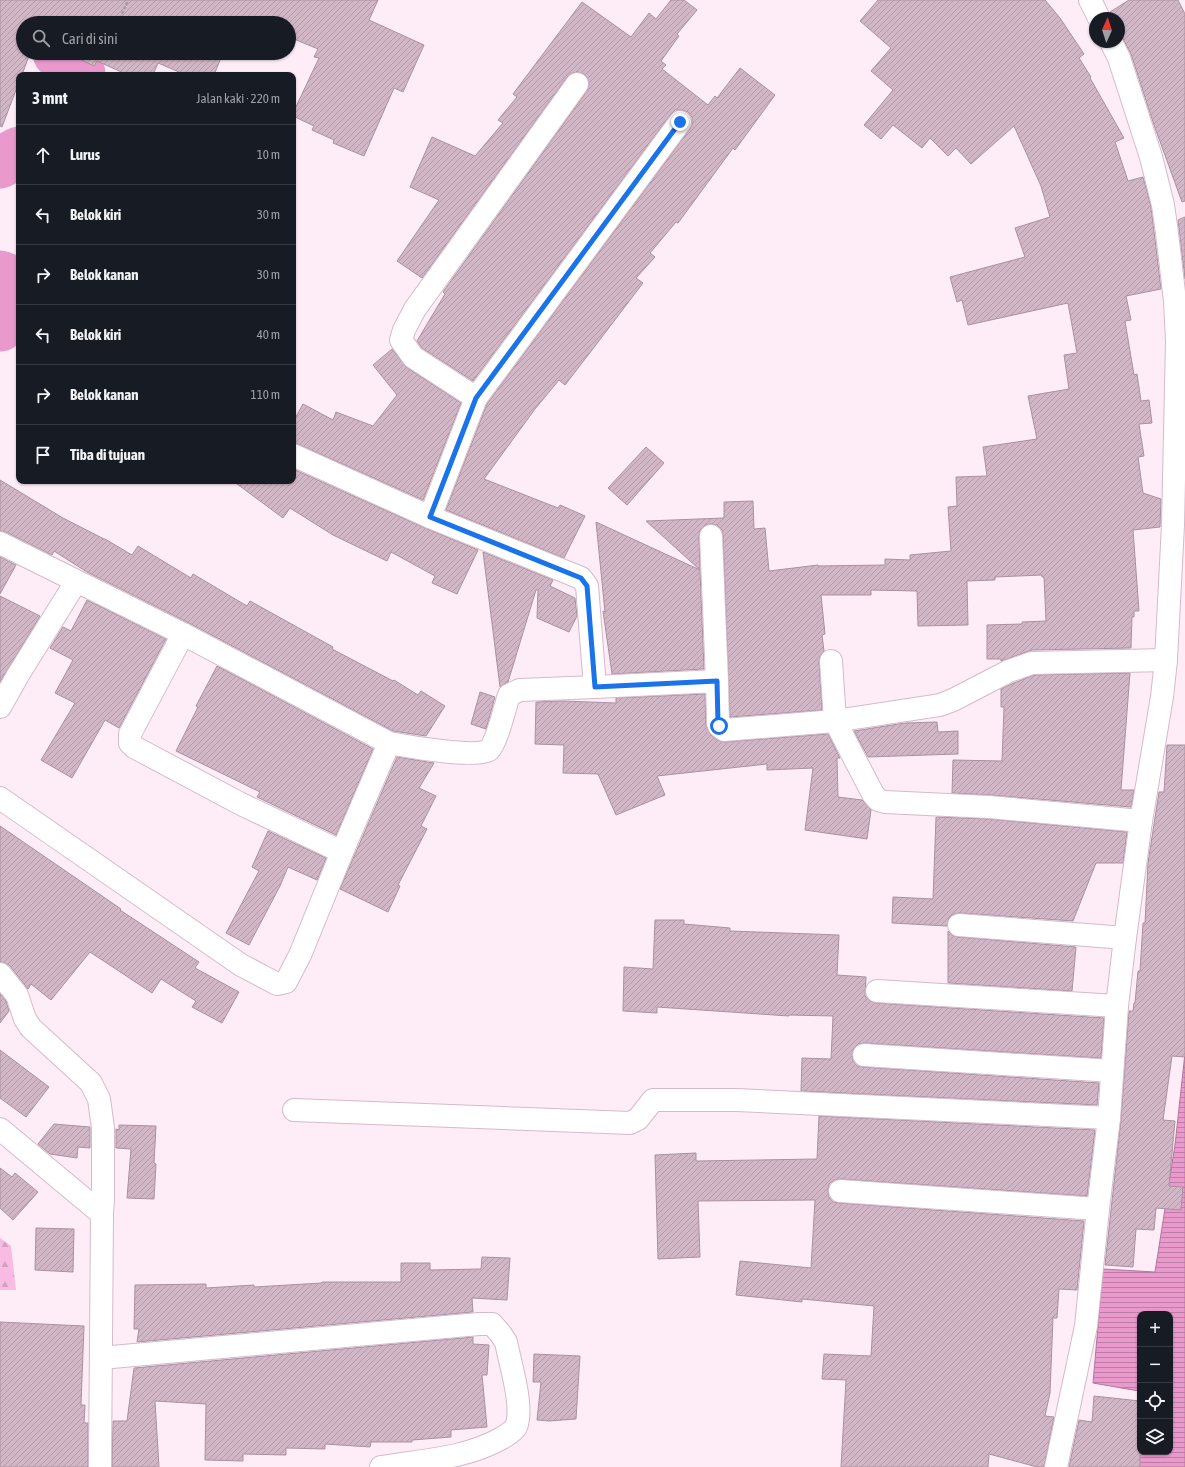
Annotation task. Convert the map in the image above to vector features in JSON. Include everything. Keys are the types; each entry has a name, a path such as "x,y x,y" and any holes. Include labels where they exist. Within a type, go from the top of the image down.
{"street":[{"path":"1090,0 1096,12"},
{"path":"1056,1467 1086,1326 1109,1118 1117,1006 1125,938 1141,821 1162,697 1166,660 1172,525 1177,341 1175,301 1162,205 1151,157 1120,58 1114,48"},
{"path":"476,398 413,357 401,340 404,330 414,309 577,84"},
{"path":"430,517 476,398 680,122"},
{"path":"296,456 430,517 581,578 587,586 595,687"},
{"path":"711,536 718,723 724,730 835,721 940,705 1009,672 1032,663 1166,660"},
{"path":"0,544 183,634 389,743 422,749 458,752 485,752 489,750 495,738 509,695 520,690 717,681"},
{"path":"0,707 18,675 76,582"},
{"path":"183,634 130,734 130,743 134,747 240,804 342,852"},
{"path":"831,661 835,721 873,794 878,800 884,802 990,808 1141,821"},
{"path":"0,798 241,965 277,984 286,982 300,955 389,743"},
{"path":"959,925 1125,938"},
{"path":"0,974 17,995 25,1019 31,1028 91,1083 99,1099 103,1128 100,1467"},
{"path":"877,991 1117,1006"},
{"path":"864,1055 1112,1071"},
{"path":"294,1110 630,1123 638,1119 653,1100 730,1100 1109,1118"},
{"path":"0,1128 102,1214"},
{"path":"840,1192 1098,1209"},
{"path":"101,1358 492,1324 506,1342 519,1407 517,1424 512,1432 491,1444 447,1458 381,1467"}],"path":[{"path":"121,16 128,0"}],"green space":[{"path":"0,1238 11,1246 16,1290 0,1290"}],"shaded area":[{"path":"1185,1053 1185,1467 1135,1467 1137,1429 1137,1455 1173,1455 1173,1311 1137,1311 1137,1391 1093,1383 1103,1269 1155,1272 1175,1145"}],"building":[{"path":"0,0 378,0 369,20 424,45 403,92 394,88 364,156 333,143 334,140 312,130 314,126 296,117 296,107 319,58 314,57 318,49 296,40 296,16 16,16 16,60 27,60 23,72 16,72 16,90 2,127 0,126"},
{"path":"671,0 684,0 697,10 677,34 679,36 661,61 666,65 662,69 708,105 715,96 717,98 740,68 775,95 735,150 733,148 678,223 676,222 650,253 655,257 636,278 643,283 565,385 559,380 535,409 484,479 558,508 560,505 585,516 564,558 446,510 487,404 690,129 692,117 688,112 682,110 675,110 670,115 473,381 422,348 417,341 445,294 443,292 587,91 589,85 588,79 584,74 578,72 572,73 567,77 422,278 397,261 439,200 410,187 432,137 475,156 503,123 498,120 517,97 513,94 582,2 631,37 649,13 656,19"},
{"path":"878,0 1045,0 1060,18 1084,54 1079,58 1124,138 1115,142 1128,181 1143,177 1151,207 1161,289 1126,296 1131,320 1125,321 1134,375 1137,374 1141,401 1149,400 1152,423 1139,424 1144,456 1138,457 1143,493 1161,499 1160,527 1133,530 1139,611 1134,611 1134,617 1132,617 1131,648 1032,650 1001,661 1001,659 987,659 987,625 1022,624 1022,622 1046,621 1044,577 1042,577 1042,575 995,577 995,580 967,581 968,625 918,626 917,591 871,590 871,595 821,595 825,634 822,635 824,651 820,656 819,662 822,710 730,717 722,530 717,525 711,524 705,525 700,530 700,570 646,521 724,518 724,502 753,501 754,529 765,528 769,571 818,565 885,565 885,559 910,560 910,555 951,551 948,507 957,506 956,477 987,476 983,447 1037,439 1028,396 1069,389 1064,355 1077,353 1068,303 968,325 962,300 957,302 950,277 1025,257 1015,228 1050,217 1041,186 1014,126 971,164 956,148 948,156 930,138 922,148 893,125 881,139 864,125 893,90 871,71 891,48 860,21"},
{"path":"1129,0 1178,0 1185,14 1185,201 1182,202 1154,125 1131,54 1125,42 1125,12 1110,12"},
{"path":"82,60 220,60 215,72 179,72 158,63 154,72 121,72 97,61 94,66"},
{"path":"1185,217 1185,279 1178,220"},
{"path":"392,349 406,367 461,403 423,500 296,444 296,417 303,404 333,420 336,412 373,426 397,395 373,365"},
{"path":"646,447 664,463 627,505 608,488"},
{"path":"296,470 478,550 457,594 432,583 435,576 391,552 387,561 333,535 290,508 283,518 237,484 296,484"},
{"path":"0,480 63,518 105,539 132,555 138,546 191,578 193,574 247,606 250,601 333,647 332,649 393,681 394,680 418,695 421,691 445,706 426,736 393,731 189,623 87,572 54,551 52,555 6,532 0,531"},
{"path":"596,522 700,570 704,669 612,674 603,611 605,612"},
{"path":"483,552 553,580 550,586 575,598 577,616 569,632 537,618 538,590 536,590 508,682 500,687"},
{"path":"0,557 16,565 0,594"},
{"path":"0,596 40,616 0,682"},
{"path":"87,600 166,639 119,728 105,720 72,778 41,760 75,703 55,693 73,660 50,648 63,627 71,631"},
{"path":"217,666 373,749 336,835 257,797 260,792 176,751 198,707 196,706"},
{"path":"1130,673 1121,790 1134,790 1131,807 952,793 953,760 1002,761 1004,707 1001,707 1001,689 1034,675"},
{"path":"480,692 495,697 486,729 471,724"},
{"path":"705,694 706,727 711,735 717,740 725,742 828,734 840,758 837,758 838,797 862,800 871,810 867,839 805,830 813,768 767,770 767,764 657,776 665,795 616,815 598,774 563,773 564,745 535,744 536,702 562,701 616,703 616,698"},
{"path":"937,722 938,732 958,731 958,754 868,757 854,731 905,723"},
{"path":"1167,745 1185,745 1185,1057 1172,1056 1163,1120 1175,1121 1169,1186 1183,1187 1181,1210 1156,1208 1154,1230 1136,1229 1133,1267 1105,1265 1121,1119 1129,1011 1133,1011 1138,971 1140,971 1143,923 1145,923 1148,863 1159,792 1164,792"},
{"path":"397,757 434,763 419,788 436,796 421,826 427,829 398,885 400,886 388,912 340,889"},
{"path":"936,817 988,819 1127,832 1123,863 1096,863 1073,921 960,913 954,914 949,918 947,926 892,923 893,897 933,899"},
{"path":"0,826 121,909 120,910 199,962 195,968 239,992 222,1023 192,1007 196,1001 161,979 152,993 90,952 51,1000 31,984 28,989 10,966 0,962"},
{"path":"268,831 326,858 317,880 288,867 280,886 249,945 226,933 259,871 252,867"},
{"path":"655,920 684,920 684,924 730,928 730,931 839,935 837,975 866,977 865,996 870,1001 876,1003 1104,1018 1101,1058 865,1043 858,1044 854,1048 852,1054 853,1061 857,1066 863,1067 1099,1083 1097,1105 801,1091 802,1058 831,1059 833,1016 789,1016 657,1007 657,1013 623,1011 624,967 653,969"},
{"path":"948,931 952,935 958,937 1076,947 1072,991 948,983"},
{"path":"0,994 6,1001 9,1011 0,1023"},
{"path":"0,1050 49,1087 26,1117 0,1098"},
{"path":"819,1116 1095,1130 1087,1196 841,1179 834,1180 829,1184 828,1190 829,1197 833,1202 839,1203 1084,1221 1077,1290 1059,1289 1057,1318 1053,1318 1050,1393 1045,1416 1054,1417 1044,1467 1037,1467 989,1454 988,1467 841,1467 846,1380 822,1379 824,1354 871,1356 874,1306 802,1299 802,1302 736,1295 740,1261 811,1268 815,1200 698,1201 700,1257 658,1259 655,1155 696,1153 696,1161 817,1159"},
{"path":"54,1124 90,1127 90,1148 78,1147 77,1158 50,1154 38,1144"},
{"path":"119,1125 156,1126 154,1199 127,1198 131,1149 116,1148 116,1129 119,1130"},
{"path":"0,1168 12,1177 15,1173 38,1192 13,1220 0,1208"},
{"path":"36,1228 74,1229 73,1272 35,1270"},
{"path":"482,1257 510,1258 507,1300 472,1298 473,1312 137,1342 139,1329 134,1329 135,1285 206,1284 206,1288 254,1285 254,1287 322,1282 401,1282 401,1263 430,1263 430,1270 481,1269"},
{"path":"0,1322 84,1326 81,1405 85,1405 84,1423 88,1423 88,1467 0,1467"},
{"path":"473,1337 473,1344 489,1345 487,1375 482,1375 487,1427 451,1430 451,1437 412,1440 412,1442 371,1442 370,1447 325,1444 325,1449 286,1448 286,1455 243,1454 243,1461 205,1460 206,1404 155,1401 159,1467 112,1467 113,1421 127,1421 134,1368"},
{"path":"534,1354 580,1356 576,1419 549,1421 537,1420 541,1382 533,1382"},
{"path":"1094,1396 1137,1401 1137,1455 1140,1455 1140,1467 1069,1467 1079,1420 1092,1422"}],"waterway":[{"path":"65,60 78,72"},
{"path":"0,163 16,154"},
{"path":"0,276 16,282"},
{"path":"0,326 15,305 16,298"}],"route":[{"path":"680,122 476,398 430,517 581,578 587,586 595,687 717,681 719,726"}]}
